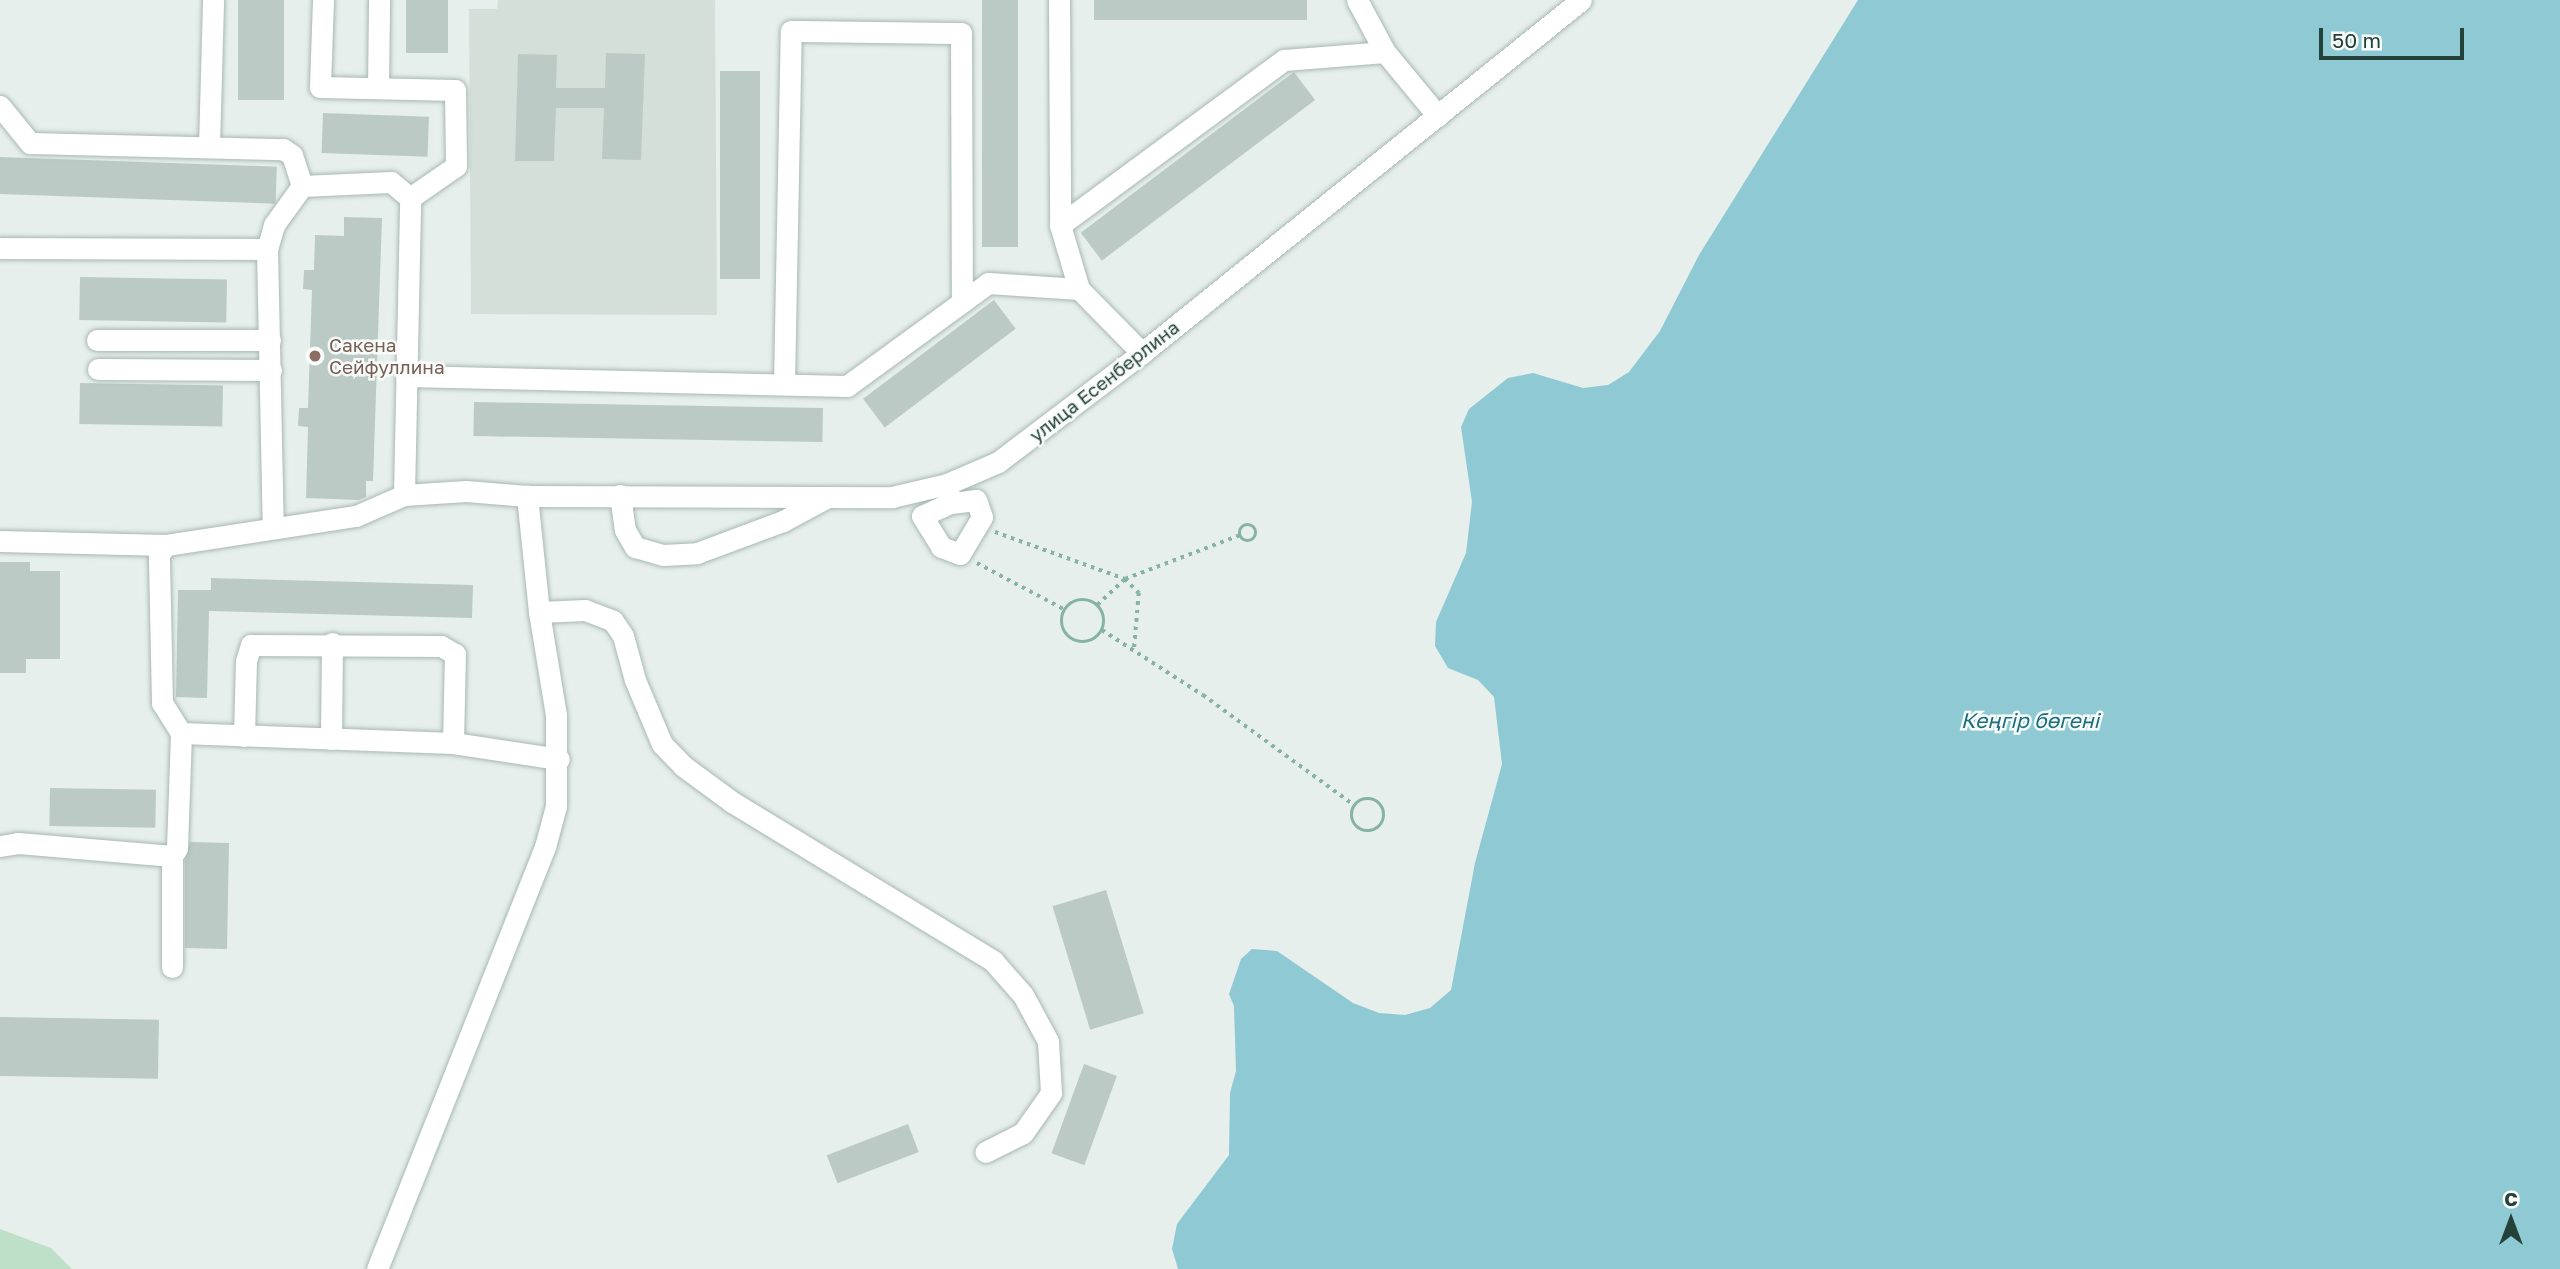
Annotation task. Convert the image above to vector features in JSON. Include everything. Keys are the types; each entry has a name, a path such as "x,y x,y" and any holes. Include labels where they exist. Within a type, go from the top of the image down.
{"street":[{"path":"209,146 214,0"},
{"path":"323,0 320,87 455,90 456,166 410,198"},
{"path":"378,88 379,0"},
{"path":"1059,0 1060,225 1079,289 1142,353"},
{"path":"1357,0 1385,52 1438,116"},
{"name":"улица Есенберлина","path":"0,541 166,545 356,516 404,495 466,491 527,496 892,497 948,494 998,462 1142,353 1581,0"},
{"path":"784,384 790,31 961,33 962,302"},
{"path":"1060,225 1284,60 1385,52"},
{"path":"0,106 30,143 283,149 292,155 302,186"},
{"path":"302,186 391,182 410,198"},
{"path":"273,527 267,249 274,225 302,186"},
{"path":"404,495 410,198"},
{"path":"0,248 267,249"},
{"path":"406,376 847,386 988,284 1079,289"},
{"path":"97,340 270,340"},
{"path":"98,369 271,370"},
{"path":"948,494 976,500 982,517 977,526 960,554 941,547 922,516 948,494"},
{"path":"620,495 625,530 635,547 663,555 697,552 783,521 828,497"},
{"path":"377,1269 545,847 556,806 559,759 527,496"},
{"path":"166,545 159,554 162,703 181,733 177,848 172,856 172,967"},
{"path":"539,612 585,610 612,621 623,636 635,680 662,744 683,766 732,802 993,961 1023,995 1048,1041 1051,1093 1023,1133 985,1152"},
{"path":"244,736 246,661 251,645 332,643 453,649 453,743"},
{"path":"331,739 332,643"},
{"path":"181,733 453,743 559,759"},
{"path":"0,846 18,843 172,856"}],"path":[{"path":"1097,605 1125,579 1240,535 1246,525 1256,532 1251,541 1240,535"},
{"path":"977,526 1125,579 1139,593 1134,652"},
{"path":"960,554 1065,610"},
{"path":"1079,600 1097,605 1104,616 1102,630 1092,640 1071,638 1063,626 1065,610 1079,600"},
{"path":"1102,630 1203,695 1355,806"},
{"path":"1365,799 1375,800 1384,813 1381,823 1368,830 1358,827 1353,819 1355,806 1365,799"}],"shaded area":[{"path":"498,0 715,0 717,315 471,314 469,9 497,9"}],"green space":[{"path":"0,1229 51,1248 72,1269 0,1269"}],"water":[{"name":"Кеңгір бөгені","path":"1858,0 2560,0 2560,1269 1178,1269 1172,1249 1177,1224 1229,1155 1230,1093 1236,1071 1234,1006 1229,994 1241,959 1252,949 1277,951 1353,1003 1379,1013 1405,1015 1430,1008 1451,990 1475,863 1502,764 1494,697 1478,680 1448,668 1435,646 1436,622 1466,553 1472,502 1461,427 1469,409 1508,378 1533,373 1583,388 1608,385 1629,372 1660,331 1699,255"}],"building":[{"path":"238,0 284,0 284,100 238,100"},
{"path":"406,0 448,0 448,53 406,53"},
{"path":"982,0 1018,0 1018,247 982,247"},
{"path":"1094,0 1307,0 1307,20 1094,20"},
{"path":"606,53 645,54 641,160 602,159 604,108 556,108 554,161 515,161 518,54 557,55 556,88 605,88"},
{"path":"720,71 760,71 760,279 720,279"},
{"path":"1294,72 1315,100 1102,261 1081,233"},
{"path":"323,113 429,117 428,157 322,153"},
{"path":"0,157 277,167 276,204 0,194"},
{"path":"344,217 382,218 373,481 366,481 366,497 359,500 306,498 308,427 298,426 299,408 308,408 312,290 303,289 304,270 314,270 315,235 344,236"},
{"path":"80,277 227,280 226,323 79,320"},
{"path":"994,300 1016,329 885,427 863,399"},
{"path":"80,383 223,385 222,426 79,424"},
{"path":"474,402 823,408 822,442 473,436"},
{"path":"0,562 30,562 30,571 60,571 60,659 26,659 26,673 0,673"},
{"path":"211,578 473,585 472,618 209,611 207,698 176,697 178,590 211,590"},
{"path":"50,788 156,790 155,828 49,826"},
{"path":"190,842 229,843 227,949 185,948 185,860"},
{"path":"1106,890 1144,1013 1090,1030 1052,906"},
{"path":"0,1017 159,1020 158,1079 0,1076"},
{"path":"1084,1064 1117,1076 1084,1165 1052,1153"},
{"path":"908,1124 919,1152 838,1183 827,1155"}],"place":[{"name":"Сакена Сейфуллина","path":"315,356"}]}
